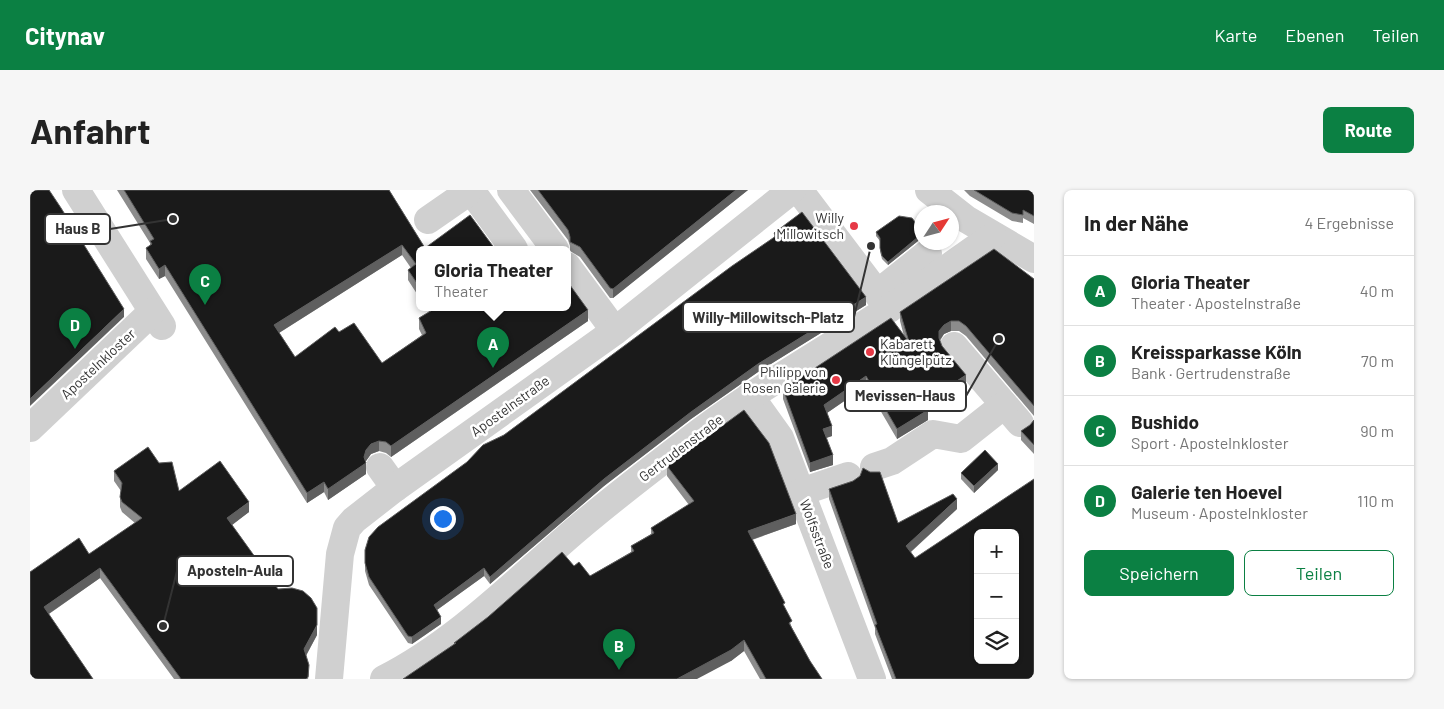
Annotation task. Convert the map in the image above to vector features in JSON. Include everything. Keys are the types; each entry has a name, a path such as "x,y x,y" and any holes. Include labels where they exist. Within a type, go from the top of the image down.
{"street":[{"name":"Apostelnkloster","path":"30,428 158,320 76,190"},
{"path":"511,190 553,246"},
{"name":"Apostelnstraße","path":"329,679 342,540 347,528 388,478 615,331 792,190"},
{"path":"799,190 883,301 928,252"},
{"path":"929,190 966,219 1034,259"},
{"path":"428,220 466,191 478,200 512,246"},
{"name":"Gertrudenstraße","path":"384,679 443,642 515,585 564,540 613,500 701,432 757,405 883,301 993,236"},
{"path":"571,271 615,331"},
{"path":"874,467 892,460 933,434 961,440 1012,414 954,346"},
{"name":"Wolfsstraße","path":"757,405 780,438 872,679"},
{"path":"801,492 848,476"}],"building":[{"path":"30,190 49,190 124,309 30,399"},
{"path":"124,190 389,190 424,246 416,246 416,264 402,245 274,325 295,357 335,327 339,332 354,323 382,363 426,333 419,318 431,311 571,311 571,287 588,310 391,446 386,442 379,441 371,444 366,450 364,457 366,463 328,489 324,482 307,493 165,265 159,269 146,248 152,244 150,241 154,239"},
{"path":"538,190 736,190 613,289 610,288 580,247 570,242 568,230"},
{"path":"974,190 1034,190 1034,216 1023,210 1023,215 1012,213"},
{"path":"802,212 866,297 758,364 691,412 604,479 490,577 484,568 434,605 441,617 412,637 408,636 369,577 365,563 365,550 369,537 378,527 467,462 483,445 504,435 732,266 776,236 774,233"},
{"path":"470,215 493,246 428,246"},
{"path":"899,216 912,218 914,221 914,240 888,262 882,256 880,238 876,232"},
{"path":"994,249 1034,279 1034,406 966,326 959,321 951,321 939,331 939,338 942,346 966,375 923,403 928,410 897,429 866,376 824,405 832,426 823,429 833,455 810,463 783,389 891,318 909,342 900,312"},
{"path":"416,264 416,282 408,270"},
{"path":"744,410 769,443 796,514 748,531 785,603 783,604 792,621 789,623 822,679 766,679 744,640 731,650 677,679 403,679 456,643 454,643 488,617 562,552 574,566 579,562 590,576 634,551 631,546 654,533 651,528 694,501 667,466"},
{"path":"1034,420 1034,445 1021,431"},
{"path":"148,447 159,463 172,462 179,491 220,461 249,502 227,518 278,589 292,588 303,591 311,598 317,608 317,625 304,649 309,665 308,677 306,679 181,679 100,568 44,607 93,679 30,679 30,572 79,538 89,554 142,518 122,502 120,497 122,483 114,471"},
{"path":"985,450 998,464 974,486 961,473"},
{"path":"863,468 870,472 880,472 898,523 953,494 957,499 906,546 915,558 1034,479 1034,679 896,679 875,625 877,624 829,489 853,481 860,476"}],"place":[{"name":"Haus B","path":"173,219"},
{"name":"Willy Millowitsch","path":"854,226"},
{"name":"Willy-Millowitsch-Platz","path":"871,246"},
{"name":"Bushido","path":"205,305"},
{"name":"Mevissen-Haus","path":"999,339"},
{"name":"Galerie ten Hoevel","path":"75,349"},
{"name":"Kabarett Klüngelpütz","path":"870,352"},
{"name":"Gloria Theater","path":"493,368"},
{"name":"Philipp von Rosen Galerie","path":"836,380"},
{"name":"Aposteln-Aula","path":"163,626"},
{"name":"Kreissparkasse Köln","path":"619,670"}]}
